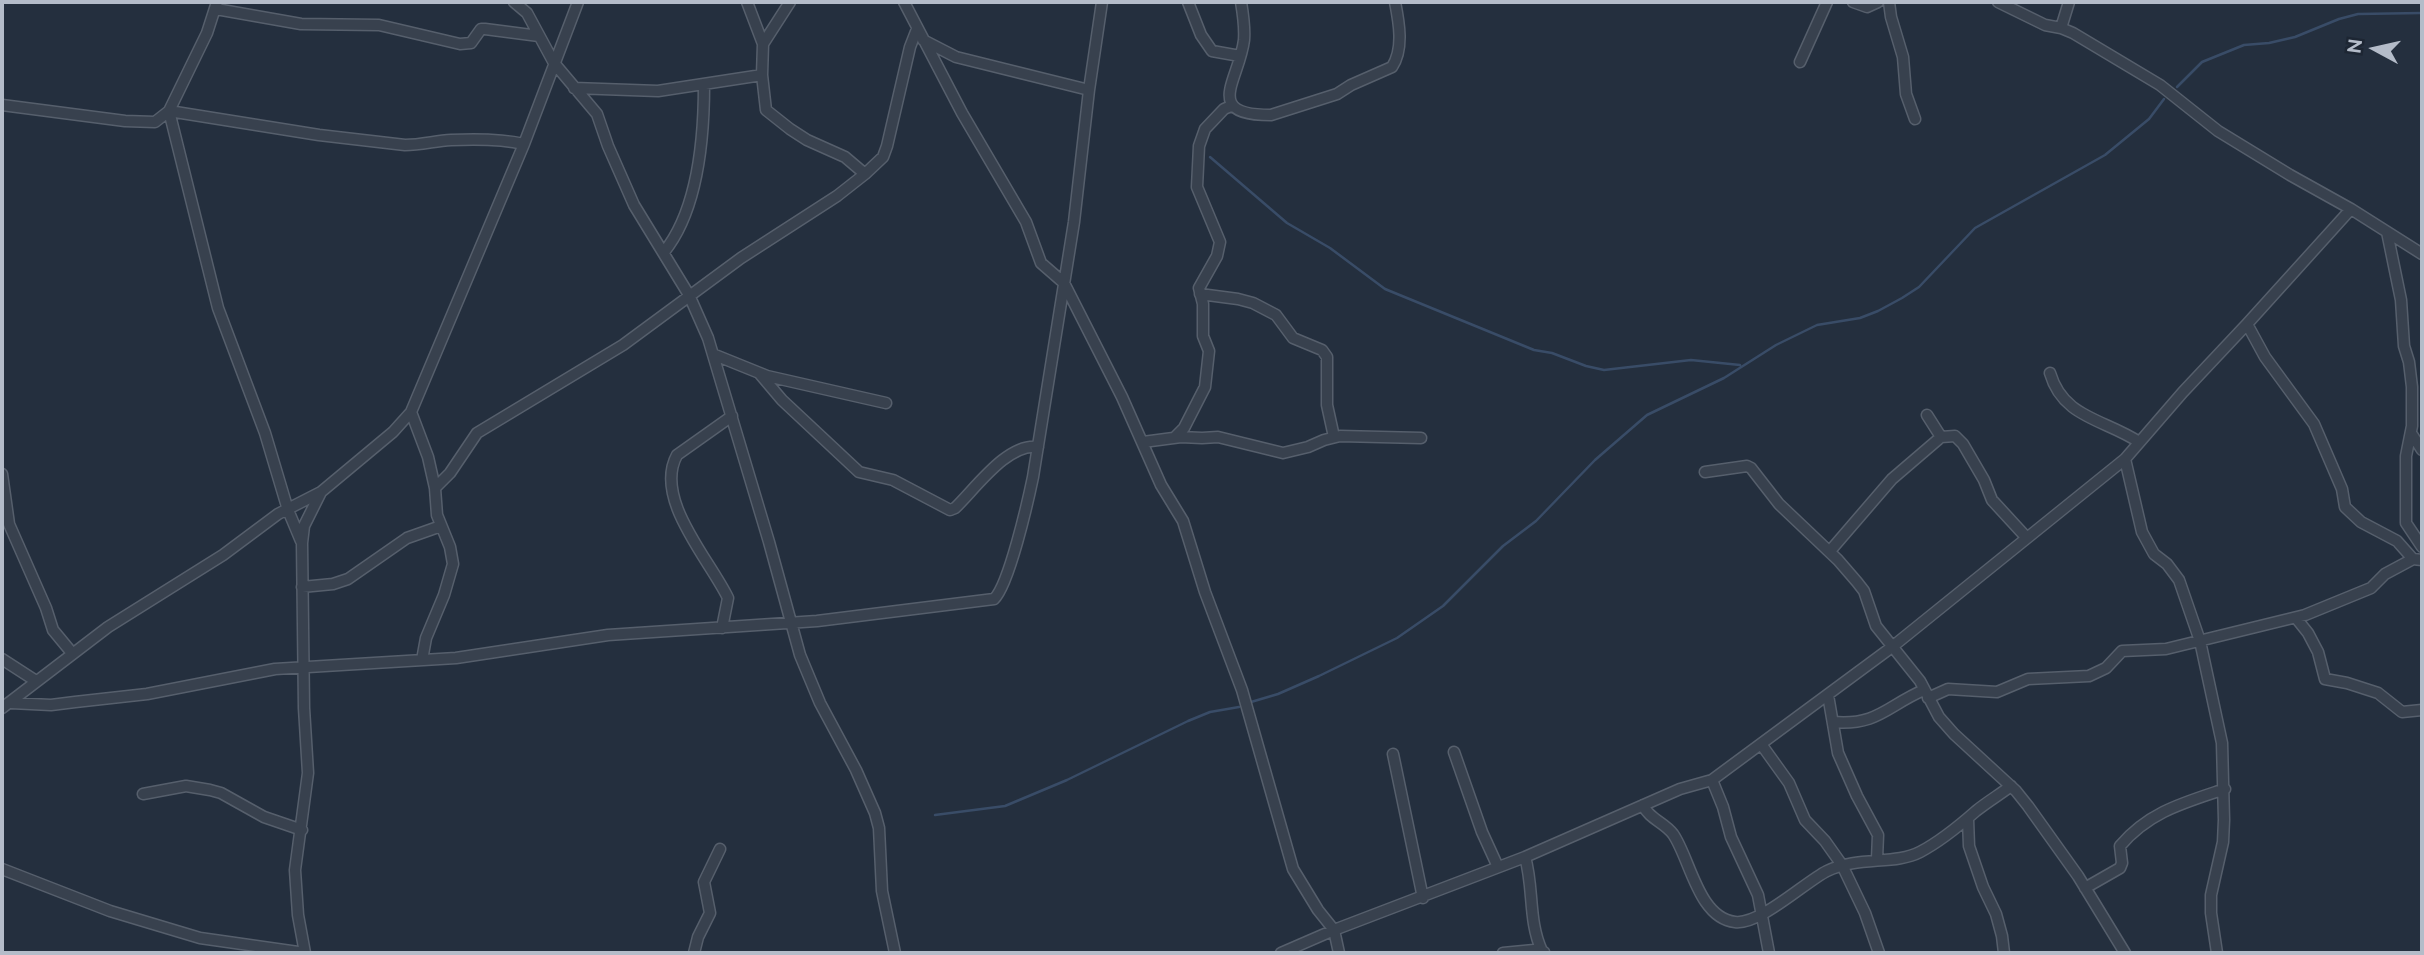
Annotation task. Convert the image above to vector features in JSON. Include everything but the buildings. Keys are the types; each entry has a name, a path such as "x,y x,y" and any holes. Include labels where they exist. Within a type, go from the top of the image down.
{"street":[{"path":"514,2 527,13"},
{"path":"524,2 527,13 555,63 597,114 634,205 689,295 715,355 800,655 820,703 856,770 875,813 879,828 882,891 895,953"},
{"path":"6,705 72,653 147,601 223,555 278,514 321,492 393,432 411,412 524,144 578,2"},
{"path":"747,2 763,44 762,75 766,110 790,130 845,157 865,174"},
{"path":"763,44 790,2"},
{"path":"904,2 962,113 1026,222 1041,263 1064,283 1143,442 1155,473 1183,521 1205,592 1242,690 1293,869 1334,930 1339,953"},
{"path":"6,705 51,705 123,697 275,669 492,654 608,635 868,616 994,599 1002,586 1024,515 1038,447 1074,222 1088,90 1102,2"},
{"path":"1188,2 1201,35 1212,51 1240,56"},
{"path":"1231,106 1229,92 1244,40 1241,2"},
{"path":"1231,106 1241,112 1271,115 1336,94 1359,81 1387,71 1395,63 1399,39 1395,2"},
{"path":"1800,61 1827,2"},
{"path":"1853,2 1867,7 1878,2"},
{"path":"1889,2 1903,57 1906,94 1915,119"},
{"path":"1998,2 2045,25 2061,28 2160,85 2218,131 2422,254"},
{"path":"2061,28 2069,2"},
{"path":"2,105 125,121 155,122 169,111 207,33 216,5 301,24 379,25 460,44 471,43 481,29 539,36"},
{"path":"435,488 450,473 477,433 623,345 741,258 837,196 865,174 883,156 887,146 910,47 918,29"},
{"path":"923,39 956,57 1088,90"},
{"path":"574,88 659,91 762,75"},
{"path":"664,251 673,239 687,207 696,173 704,119 704,85"},
{"path":"1175,437 1186,423 1205,387 1209,351 1203,336 1203,304 1200,294 1202,281 1217,256 1220,242 1197,187 1199,146 1205,129 1224,109 1231,106"},
{"path":"169,111 319,135 405,145 448,140 496,140 524,144"},
{"path":"169,111 218,308 265,433 288,510 302,543"},
{"path":"1281,953 1525,857 1680,789 1712,780 1892,648 2125,458 2351,209"},
{"path":"2387,232 2401,300 2404,346 2411,370 2411,433 2406,456 2406,523 2422,547"},
{"path":"1200,294 1238,299 1261,306 1276,316 1293,338 1322,350 1327,357 1327,405 1334,437"},
{"path":"1833,722 1867,721 1926,694 1948,689 1997,692 2028,678 2089,676 2106,668 2122,651 2166,649 2296,618 2371,588 2385,574 2418,560 2397,541 2361,522 2345,507 2342,489 2312,421 2265,357 2247,324"},
{"path":"715,355 760,374 886,403"},
{"path":"2050,373 2058,393 2076,411 2139,442"},
{"path":"760,374 782,400 859,472 893,480 950,510 988,473 1009,457 1026,446 1038,447"},
{"path":"411,412 428,457 435,488 436,509 450,547 452,573 426,638 422,660"},
{"path":"1927,415 1941,437"},
{"path":"722,628 728,598 685,526 676,502 671,475 677,455 732,416"},
{"path":"2411,433 2422,450"},
{"path":"1830,551 1892,479 1941,437 1950,435 1958,438 1984,480 1992,500 2026,537"},
{"path":"1143,442 1175,437 1225,438 1283,453 1334,437 1421,438"},
{"path":"2125,458 2142,532 2154,554 2167,564 2179,580 2200,641 2222,743 2225,789 2223,842 2211,895 2217,953"},
{"path":"1705,472 1747,466 1751,468 1793,519 1830,551 1864,591 1877,626 1913,672 1939,718 2011,786 2043,825 2085,888 2119,951"},
{"path":"2,474 9,524 53,630 72,653"},
{"path":"2,869 110,911 200,938 305,953 298,915 295,870 309,773 303,666 302,543 307,516 321,492"},
{"path":"302,587 333,584 348,579 407,538 441,526"},
{"path":"2296,618 2318,652 2325,679 2347,683 2378,694 2402,712 2422,710"},
{"path":"2,659 36,681"},
{"path":"1828,695 1843,765 1878,835 1877,859"},
{"path":"1761,744 1789,783 1805,820 1825,841 1842,865 1865,913 1879,953"},
{"path":"1454,752 1497,867"},
{"path":"1393,754 1423,898"},
{"path":"1712,780 1731,837 1758,895 1769,953"},
{"path":"143,794 186,786 210,790 221,793 264,817 302,830"},
{"path":"1643,805 1648,814 1671,831 1689,871 1710,907 1734,922 1743,921 1782,903 1822,874 1842,865 1917,853 2011,786"},
{"path":"2085,888 2120,868 2120,846 2140,825 2166,811 2225,789"},
{"path":"1968,819 1969,846 1983,887 1996,914 2004,953"},
{"path":"694,953 698,937 710,913 704,882 720,849"},
{"path":"1503,953 1544,952 1534,928 1532,894 1525,857"}],"waterway":[{"path":"2177,87 2202,62 2244,45 2295,37 2358,14 2422,13"},
{"path":"1251,702 1278,694 1397,638 1443,606 1503,546 1536,521 1595,460 1647,415 1724,378 1776,345 1817,325 1860,318 1902,298 1919,287 1975,228 2105,155 2149,119 2164,99"},
{"path":"1210,157 1287,223 1330,248 1385,289 1534,350 1604,370 1691,360 1740,365"},
{"path":"935,815 1005,806 1067,780 1188,721 1210,712 1239,707"}]}
